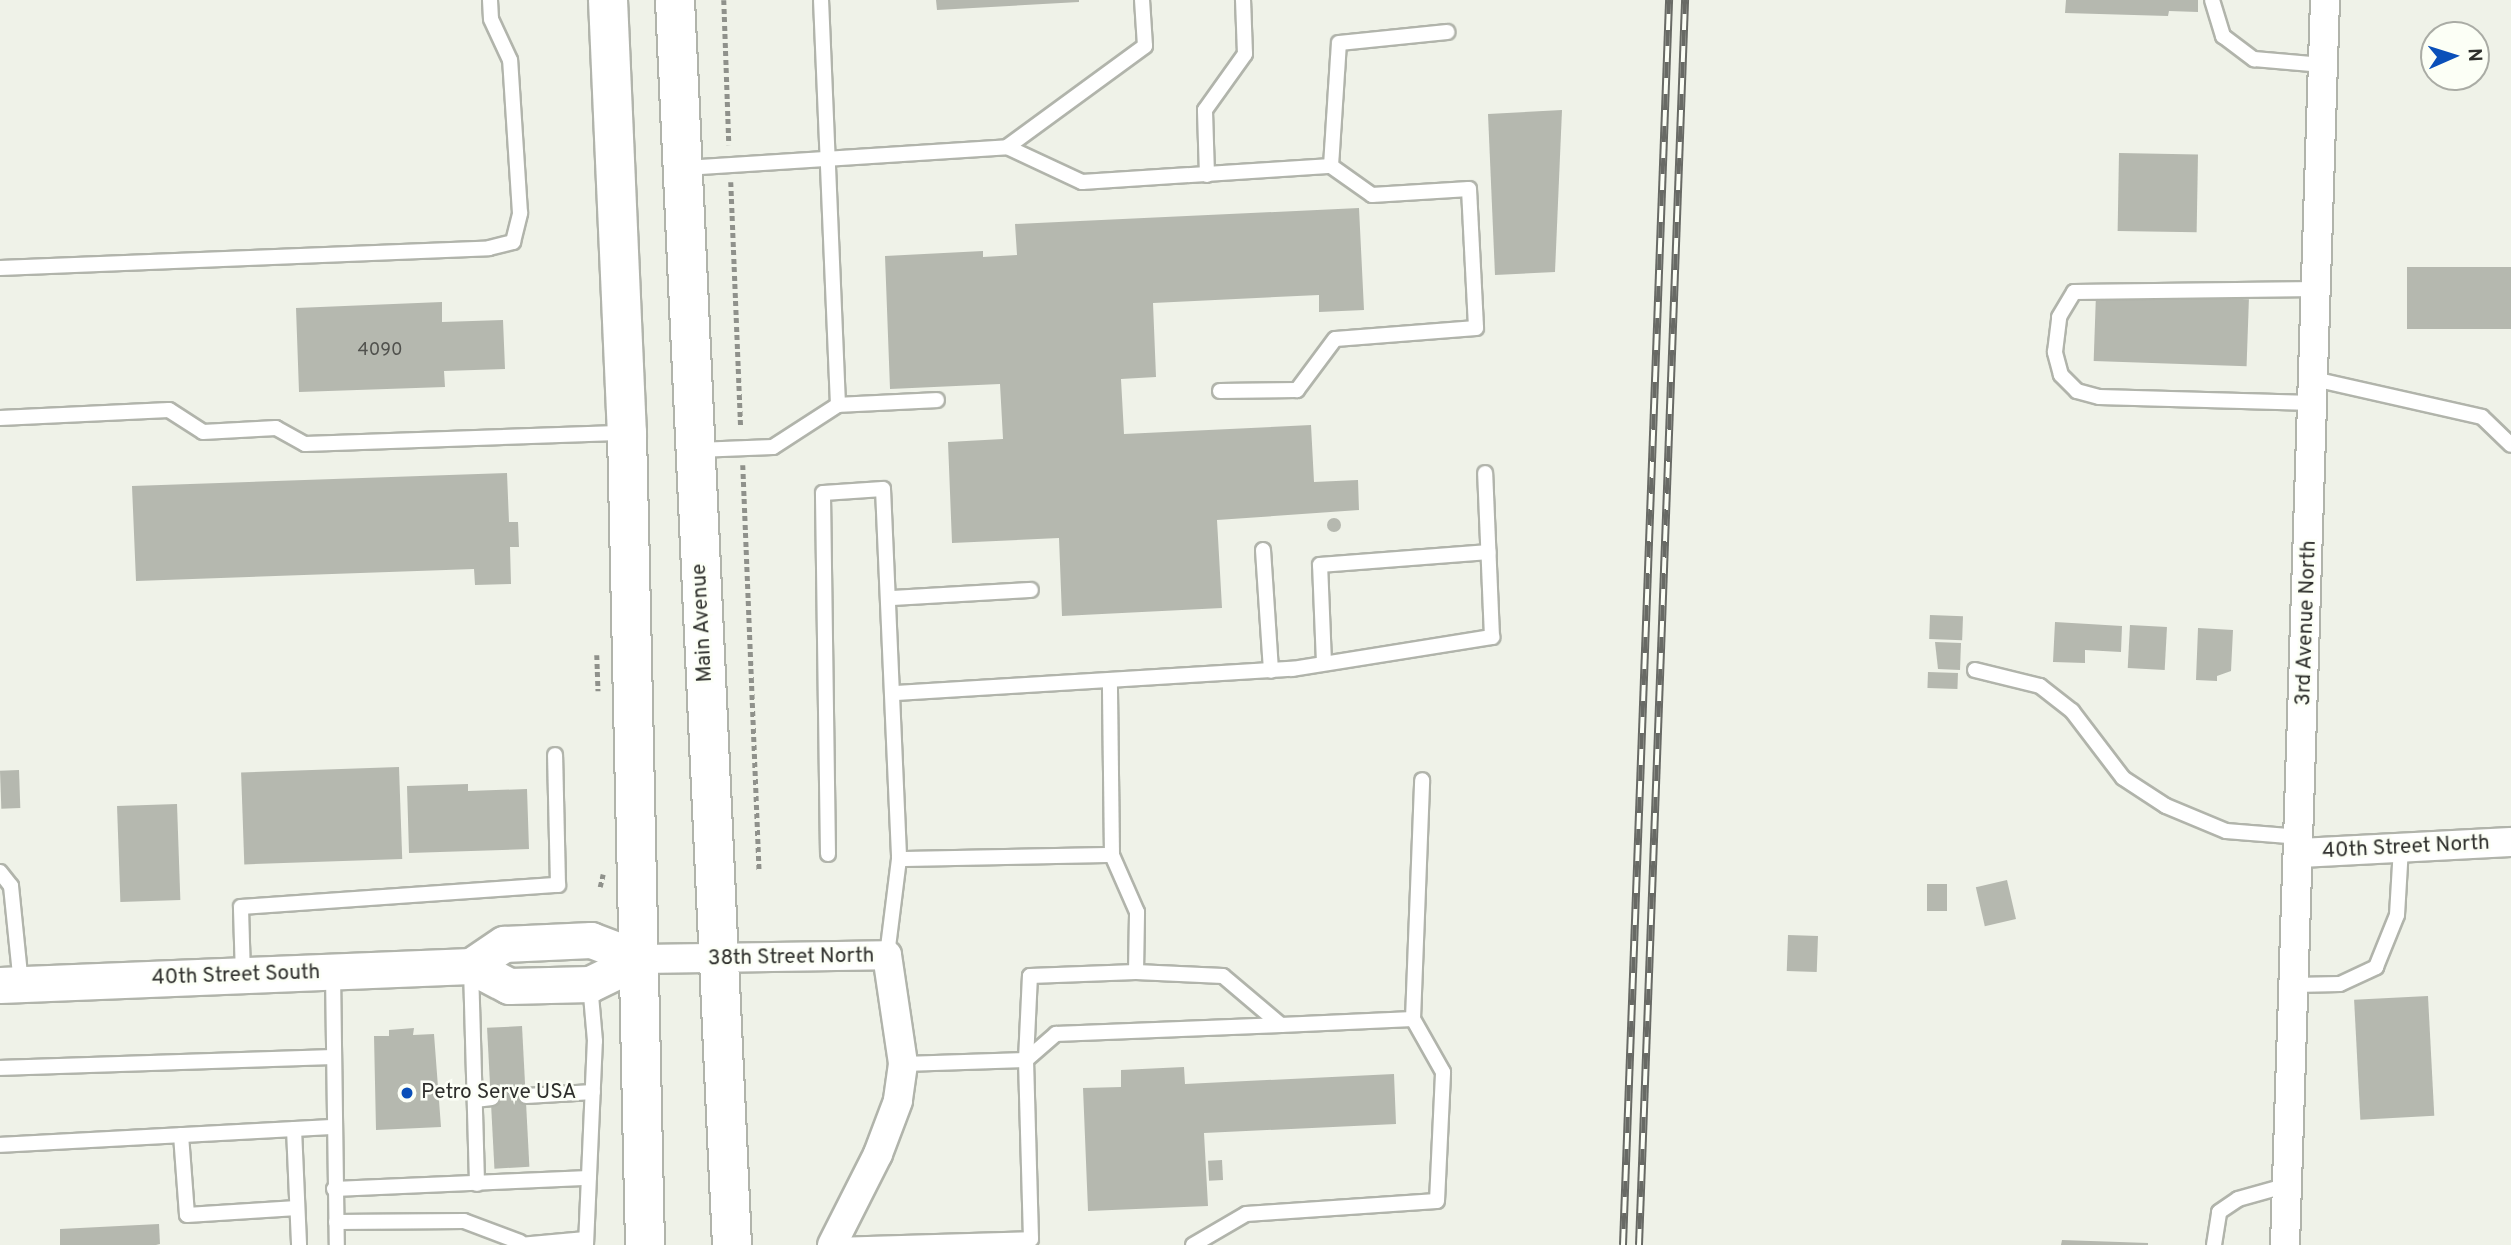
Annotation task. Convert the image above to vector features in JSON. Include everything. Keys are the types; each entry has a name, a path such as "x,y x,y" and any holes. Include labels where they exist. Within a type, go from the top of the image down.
{"main road":[{"path":"608,0 627,432 641,959 645,1245"},
{"name":"Main Avenue","path":"675,0 732,1245"}],"street":[{"name":"3rd Avenue North","path":"2285,1245 2300,845 2325,0"},
{"name":"40th Street North","path":"2300,845 2401,848 2511,842"},
{"path":"591,940 641,959 590,984 509,986 471,966 505,944 591,940"},
{"name":"38th Street North","path":"641,959 718,961 887,955 903,1064 898,1101 878,1154 832,1245"},
{"name":"40th Street South","path":"10,984 471,966"}],"lane":[{"path":"0,268 489,248 513,242 520,213 510,60 491,19 490,0"},
{"path":"821,0 838,405"},
{"path":"1007,147 1145,46 1142,0"},
{"path":"1207,175 1205,110 1245,54 1243,0"},
{"path":"2212,0 2223,36 2254,60 2323,65"},
{"path":"1331,166 1339,43 1447,32"},
{"path":"682,168 828,162 1007,147 1082,182 1331,166 1372,195 1469,189 1476,328 1335,339 1297,390 1220,391"},
{"path":"2317,289 2074,292 2059,317 2055,352 2061,376 2077,391 2099,397 2314,391 2482,417 2511,445"},
{"path":"695,450 773,447 838,405 937,400"},
{"path":"0,418 169,410 203,432 276,428 305,444 627,432"},
{"path":"895,693 1110,683 1271,671 1492,637 1485,473"},
{"path":"828,854 823,493 883,489 891,598 900,859 887,955"},
{"path":"1263,551 1271,671"},
{"path":"1324,663 1320,565 1489,552"},
{"path":"891,598 1031,590"},
{"path":"1975,670 2040,686 2073,711 2123,778 2166,806 2225,831 2300,845"},
{"path":"1110,683 1112,855 1136,912 1136,972"},
{"path":"243,976 241,907 558,885 555,755"},
{"path":"1193,1245 1246,1214 1437,1201 1443,1072 1413,1019 1422,780"},
{"path":"2295,985 2340,984 2375,967 2397,915 2401,848"},
{"path":"900,859 1112,855"},
{"path":"0,872 12,886 10,984"},
{"path":"471,966 477,1184"},
{"path":"832,1245 1031,1239 1026,1060 1030,976 1136,972 1223,976 1281,1025"},
{"path":"333,973 334,1189 337,1245"},
{"path":"336,1223 464,1221 520,1243 586,1242 593,1091 590,984"},
{"path":"903,1064 1026,1060 1056,1034 1413,1019"},
{"path":"0,1068 334,1057"},
{"path":"526,1096 593,1091"},
{"path":"475,1100 492,1098"},
{"path":"0,1145 334,1127"},
{"path":"294,1129 299,1245"},
{"path":"181,1135 187,1215 297,1208"},
{"path":"334,1189 589,1178"},
{"path":"2214,1245 2219,1212 2238,1199 2288,1185"}],"building":[{"path":"936,0 1079,0 1079,2 937,10"},
{"path":"2066,0 2198,0 2198,12 2169,11 2168,16 2065,13"},
{"path":"1562,110 1555,272 1495,275 1488,114"},
{"path":"2119,153 2198,154 2197,232 2118,231"},
{"path":"1359,208 1364,310 1319,312 1319,295 1153,303 1156,377 1121,379 1124,434 1311,425 1314,482 1358,480 1359,510 1217,520 1222,608 1062,616 1059,538 952,543 948,442 1003,439 1000,384 890,389 885,256 983,251 983,257 1017,255 1015,224"},
{"path":"2407,267 2511,267 2511,329 2407,329"},
{"path":"2096,294 2249,299 2247,366 2094,361"},
{"path":"442,302 442,322 503,320 505,369 444,371 445,387 299,392 296,308"},
{"path":"507,473 509,522 518,522 519,547 510,547 511,584 475,585 474,569 136,581 132,486"},
{"path":"1334,518 1339,520 1339,530 1334,532 1329,530 1327,525 1329,520"},
{"path":"1930,615 1963,616 1962,640 1929,639"},
{"path":"2055,622 2122,626 2121,652 2085,650 2085,663 2053,662"},
{"path":"2130,625 2167,627 2165,670 2128,668"},
{"path":"2198,628 2233,630 2231,671 2217,676 2217,681 2196,680"},
{"path":"1935,642 1961,643 1960,670 1938,669"},
{"path":"1928,672 1958,673 1957,689 1927,688"},
{"path":"399,767 402,859 244,864 241,773"},
{"path":"19,770 20,808 1,809 0,771"},
{"path":"468,784 468,791 527,789 529,849 409,853 407,786"},
{"path":"177,804 180,900 120,902 117,806"},
{"path":"2007,880 2016,919 1985,926 1976,887"},
{"path":"1927,884 1947,884 1947,911 1927,911"},
{"path":"1788,935 1818,936 1817,972 1787,971"},
{"path":"2428,996 2434,1116 2360,1120 2354,1000"},
{"path":"522,1026 529,1167 494,1169 487,1028"},
{"path":"414,1028 413,1035 434,1034 441,1127 376,1130 374,1036 389,1036 389,1030"},
{"path":"1184,1067 1185,1084 1394,1074 1396,1124 1204,1133 1208,1206 1088,1211 1083,1088 1121,1087 1121,1070"},
{"path":"1222,1160 1223,1180 1209,1181 1208,1161"},
{"path":"159,1224 160,1244 156,1245 60,1245 60,1229"},
{"path":"2062,1240 2148,1243 2148,1245 2061,1245"}],"railway":[{"path":"1623,1245 1669,0"},
{"path":"1639,1245 1685,0"}],"place":[{"name":"Petro Serve USA","path":"407,1093"}]}
